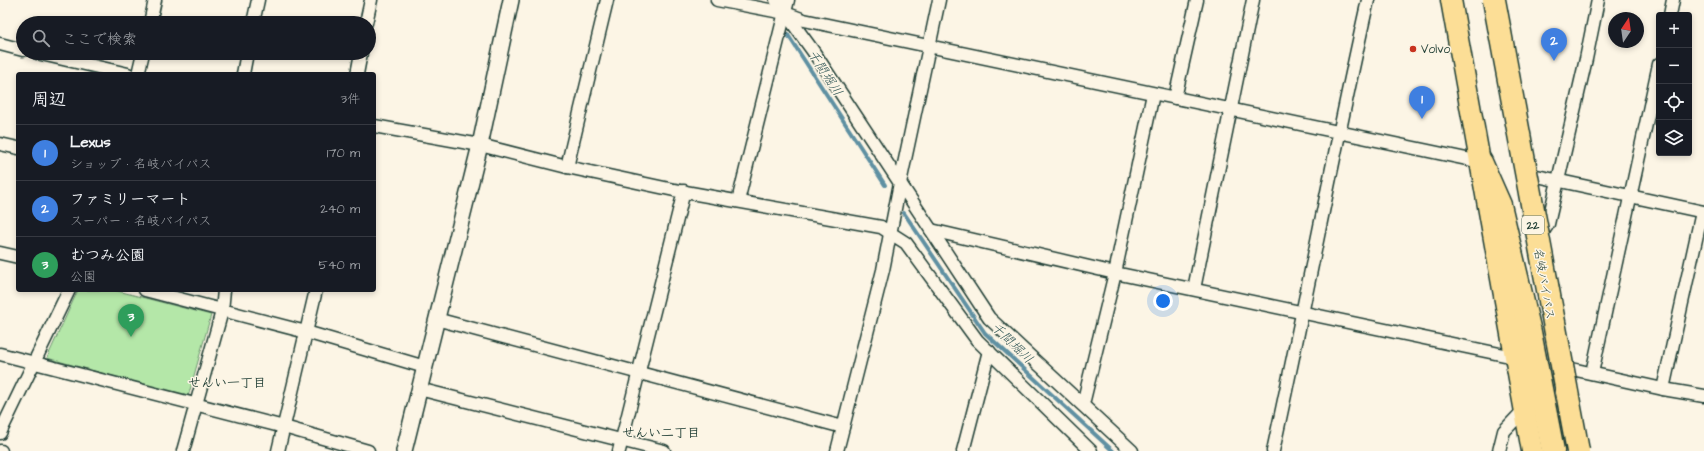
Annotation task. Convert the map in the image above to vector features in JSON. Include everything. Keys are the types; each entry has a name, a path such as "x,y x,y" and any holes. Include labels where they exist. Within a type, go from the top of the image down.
{"highway":[{"path":"1451,0 1482,162 1514,357 1532,451"},
{"name":"名岐バイパス","path":"1490,0 1574,451"},
{"path":"1494,0 1578,451"},
{"path":"1482,162 1500,205 1530,332 1553,451"}],"street":[{"path":"152,16 155,0"},
{"path":"255,16 258,0"},
{"path":"368,16 371,0"},
{"path":"404,451 480,145 511,0"},
{"path":"568,167 608,0"},
{"path":"717,0 785,13 804,20 929,45 1153,94 1482,162"},
{"path":"776,0 813,51 989,318 1132,451"},
{"path":"738,201 788,0"},
{"path":"837,451 883,270 939,0"},
{"path":"1175,98 1197,0"},
{"path":"1194,289 1252,0"},
{"path":"1273,451 1303,312 1338,132 1368,0"},
{"path":"1536,242 1548,224 1598,0"},
{"path":"1671,12 1673,0"},
{"path":"0,44 16,48"},
{"path":"67,60 119,72"},
{"path":"138,72 141,60"},
{"path":"243,72 246,60"},
{"path":"356,72 359,60"},
{"path":"1592,373 1656,78"},
{"path":"1083,404 1115,273 1153,94"},
{"path":"376,126 480,145 568,167 684,191 881,227 906,243 977,340 1091,451"},
{"path":"0,144 16,148"},
{"path":"1523,173 1703,212 1663,389"},
{"path":"621,445 684,191"},
{"path":"931,230 1115,273 1514,357"},
{"path":"0,253 16,257"},
{"path":"0,433 68,292"},
{"path":"152,292 306,332 425,367"},
{"path":"183,451 222,311 224,292"},
{"path":"278,451 316,292"},
{"path":"436,319 843,427"},
{"path":"963,451 989,351"},
{"path":"0,354 284,427 368,451"},
{"path":"1558,366 1663,389 1704,396"},
{"path":"419,389 621,445 664,451"},
{"path":"1499,451 1504,431 1524,410"}],"green space":[{"path":"77,292 122,292 211,315 188,397 47,358"}],"waterway":[{"name":"千間堀川","path":"786,32 885,185"},
{"name":"千間堀川","path":"904,213 985,333 1113,451"}],"place":[{"name":"Volvo","path":"1413,49"},
{"name":"ファミリーマート","path":"1554,61"},
{"name":"Lexus","path":"1422,119"},
{"name":"むつみ公園","path":"131,337"}],"district":[{"name":"せんい一丁目","path":"227,383"},
{"name":"せんい二丁目","path":"661,433"}]}
